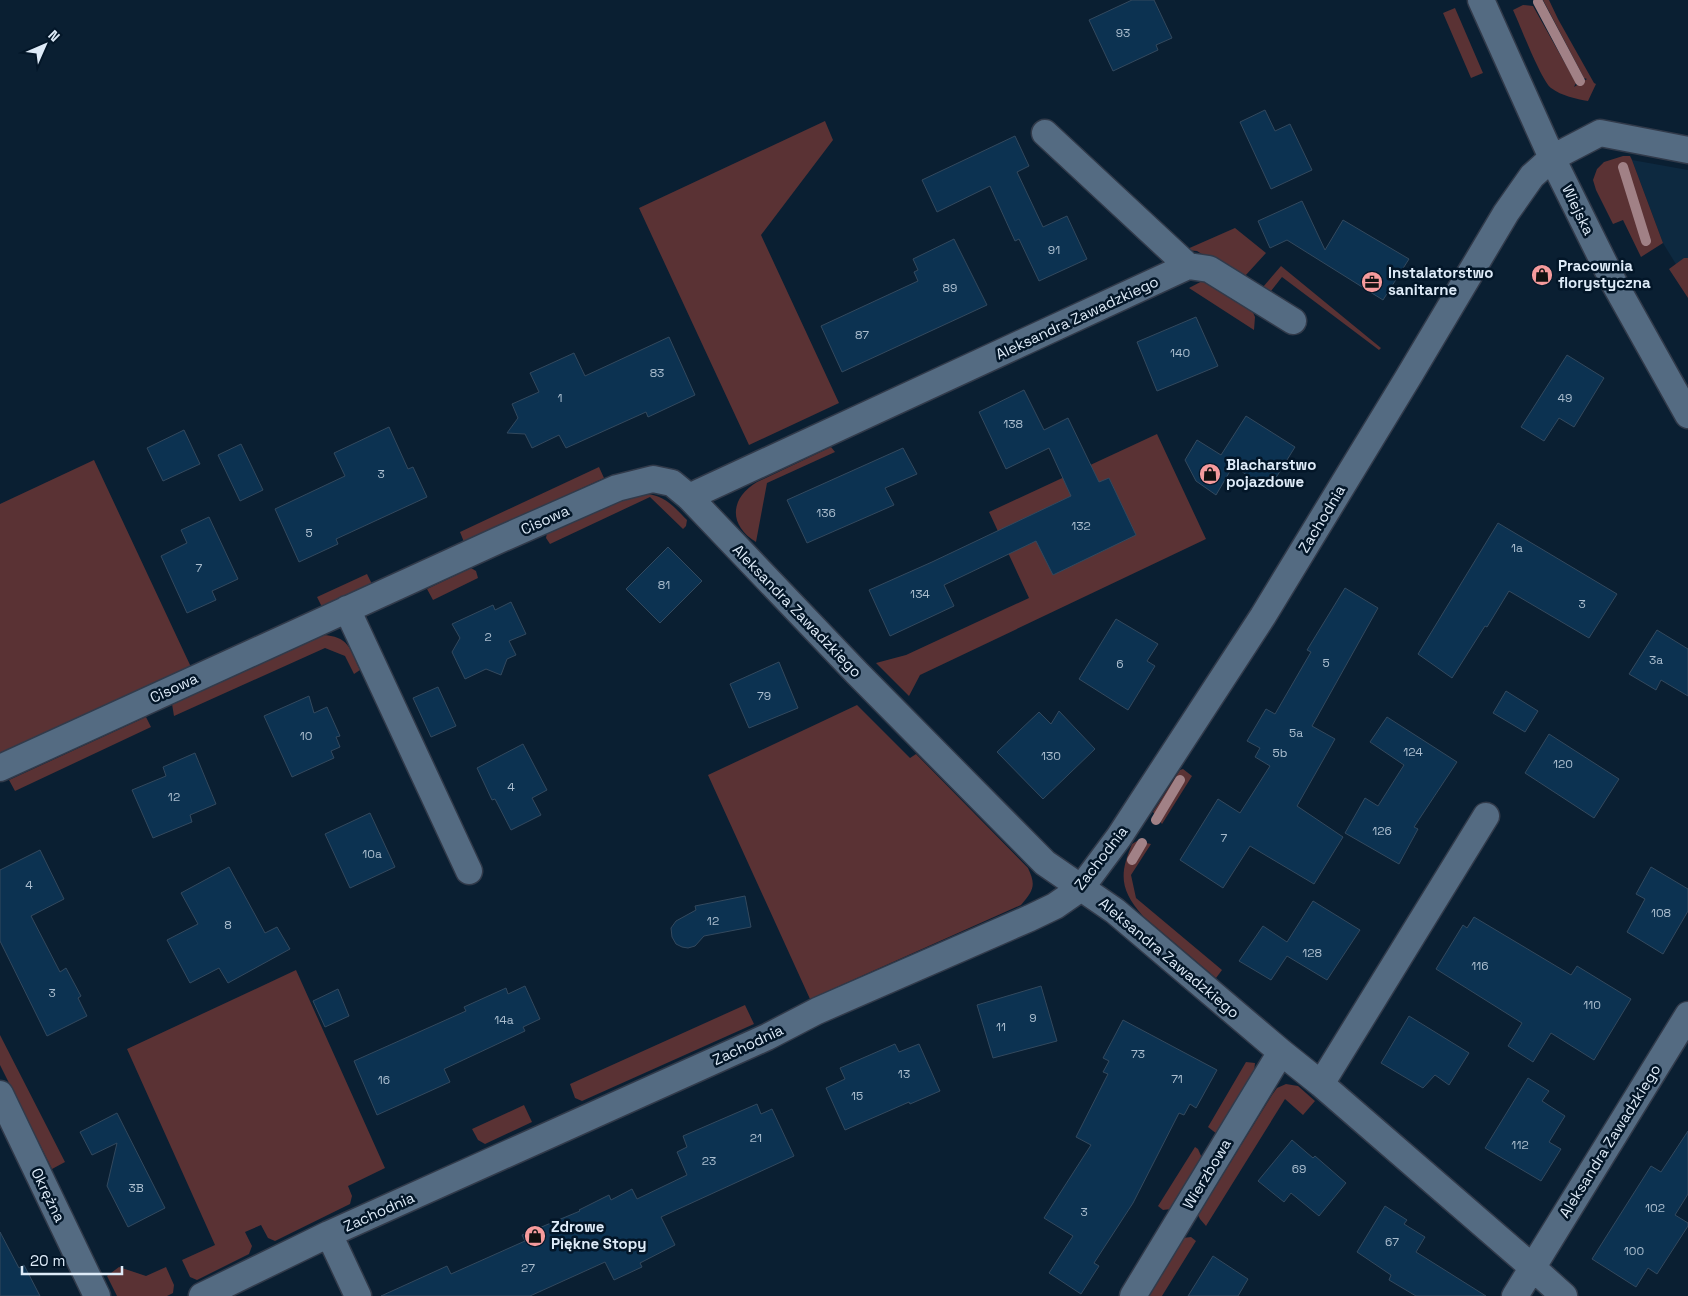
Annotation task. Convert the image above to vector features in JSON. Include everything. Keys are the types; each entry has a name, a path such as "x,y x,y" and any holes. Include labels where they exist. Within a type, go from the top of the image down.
{"street":[{"name":"Wiejska","path":"1481,0 1552,158 1613,281 1688,415"},
{"path":"1045,133 1188,266 1209,269 1293,321"},
{"name":"Zachodnia","path":"202,1296 329,1234 740,1049 817,1011 1030,918 1055,906 1081,888 1119,838 1263,616 1506,213 1532,176 1552,158 1600,133 1688,150"},
{"name":"Aleksandra Zawadzkiego","path":"1188,266 689,497 857,673 1045,864 1115,911 1321,1084 1564,1296"},
{"name":"Cisowa","path":"0,768 617,488 653,478 672,483 689,497"},
{"path":"347,609 469,871"},
{"path":"1321,1084 1486,816"},
{"name":"Aleksandra Zawadzkiego","path":"1532,1267 1688,1015"},
{"name":"Wierzbowa","path":"1133,1296 1282,1052"},
{"name":"Okrężna","path":"0,1094 97,1296"},
{"name":"Zachodnia","path":"329,1234 358,1296"},
{"path":"1515,1296 1532,1267"}],"shaded area":[{"path":"1543,0 1549,0 1596,84 1588,101 1564,95 1551,88 1542,75 1531,52 1513,10 1523,5 1533,6 1576,83 1574,87 1587,79 1584,78"},
{"path":"1455,8 1483,73 1471,78 1443,13"},
{"path":"825,121 833,140 761,235 839,403 749,445 639,208"},
{"path":"1623,156 1630,156 1632,160 1663,243 1641,257 1623,220 1613,224 1593,180 1597,169 1604,162"},
{"path":"1632,160 1688,170 1688,284 1663,243"},
{"path":"1235,228 1266,253 1245,276 1240,278 1197,251 1185,250"},
{"path":"1684,258 1688,258 1688,298 1669,269"},
{"path":"1281,266 1381,348 1379,350 1282,277 1271,291 1262,291 1263,287"},
{"path":"1206,279 1251,308 1255,317 1254,330 1189,288"},
{"path":"1157,434 1206,539 920,675 909,696 876,663 906,655 1029,598 989,512"},
{"path":"831,447 835,452 767,483 756,542 747,535 737,520 736,512 737,504 748,488"},
{"path":"94,460 191,667 0,755 0,504"},
{"path":"599,467 604,478 464,542 460,532"},
{"path":"641,493 656,496 667,501 687,520 686,526 683,529 650,497 550,544 546,538 547,533 623,498"},
{"path":"471,568 476,571 478,578 433,600 427,589"},
{"path":"367,574 372,584 322,607 317,597"},
{"path":"322,635 338,638 343,641 351,650 360,670 354,674 345,656 325,648 174,716 172,704"},
{"path":"857,705 910,758 916,754 1028,868 1033,883 1029,895 1021,905 810,999 708,775"},
{"path":"146,717 151,727 15,791 9,780"},
{"path":"1183,769 1192,776 1162,824 1153,812 1180,770"},
{"path":"1137,841 1151,844 1131,875 1136,898 1222,970 1216,978 1135,907 1126,890 1124,874 1132,844"},
{"path":"296,970 385,1168 348,1186 352,1196 350,1204 275,1241 268,1238 261,1225 245,1232 252,1246 249,1254 197,1280 190,1277 182,1260 215,1245 127,1049"},
{"path":"745,1005 754,1024 582,1101 575,1098 570,1084"},
{"path":"0,1035 65,1162 52,1169 0,1065"},
{"path":"1246,1062 1255,1063 1254,1072 1217,1134 1208,1127"},
{"path":"1286,1084 1298,1086 1315,1101 1303,1115 1285,1099 1206,1226 1198,1215 1272,1095 1277,1088"},
{"path":"524,1105 532,1122 485,1144 478,1140 472,1129"},
{"path":"1195,1147 1202,1158 1171,1209 1163,1210 1158,1206"},
{"path":"1191,1237 1196,1241 1162,1296 1148,1296 1183,1238"},
{"path":"119,1267 146,1276 166,1267 174,1285 173,1293 167,1296 117,1296 107,1276"}],"building":[{"path":"1132,0 1154,0 1172,38 1156,45 1158,50 1113,71 1089,20"},
{"path":"1265,110 1275,131 1290,124 1312,170 1271,189 1240,122"},
{"path":"1015,136 1029,166 1017,172 1043,227 1067,216 1087,259 1039,281 1019,239 1015,241 990,186 937,212 922,180"},
{"path":"1302,201 1325,250 1343,220 1409,259 1383,300 1287,240 1270,248 1258,221"},
{"path":"954,239 987,305 842,372 821,326 918,281 914,272 918,270 913,259"},
{"path":"1196,317 1218,366 1157,391 1137,342"},
{"path":"669,337 695,395 648,417 646,412 566,448 559,435 532,448 525,434 507,433 518,418 512,404 539,392 530,373 574,353 585,376"},
{"path":"1567,355 1604,378 1574,427 1559,418 1544,441 1521,427"},
{"path":"1024,390 1044,430 1068,418 1099,482 1109,478 1136,535 1053,575 1036,541 944,585 954,606 890,636 869,590 1071,496 1049,448 1006,469 979,412"},
{"path":"1246,416 1295,447 1269,489 1233,466 1216,495 1196,481 1185,460 1197,440 1221,455"},
{"path":"389,427 408,469 413,467 427,497 336,539 338,544 299,562 275,509 345,476 334,453"},
{"path":"184,430 200,464 163,481 147,448"},
{"path":"241,444 263,490 240,501 218,455"},
{"path":"903,448 917,474 885,488 894,505 807,543 787,500"},
{"path":"209,517 238,579 212,591 216,600 187,613 161,556 187,543 181,530"},
{"path":"1498,523 1617,594 1589,638 1509,591 1452,678 1418,654"},
{"path":"668,547 702,581 660,623 626,589"},
{"path":"1345,588 1378,608 1312,726 1335,739 1297,806 1343,837 1314,884 1250,846 1223,888 1180,860 1218,799 1240,813 1270,766 1255,757 1260,748 1247,741 1266,709 1275,714 1311,652 1307,650"},
{"path":"511,602 526,634 509,641 516,655 507,659 501,675 486,669 465,679 452,652 460,638 452,624 493,605 495,610"},
{"path":"1116,619 1158,644 1147,661 1155,666 1128,710 1079,679"},
{"path":"1657,630 1688,649 1688,696 1661,680 1656,690 1629,674"},
{"path":"779,662 798,708 749,728 730,684"},
{"path":"438,687 456,726 431,737 413,698"},
{"path":"1506,691 1538,711 1525,732 1493,713"},
{"path":"309,696 314,713 327,707 340,736 336,737 340,747 331,751 334,758 292,777 264,716"},
{"path":"1059,711 1095,749 1043,799 997,752 1039,712 1051,724"},
{"path":"1387,717 1457,762 1414,827 1418,829 1399,864 1345,833 1365,798 1378,806 1404,765 1370,742"},
{"path":"1549,734 1619,779 1594,818 1525,773"},
{"path":"523,744 547,790 532,798 541,815 511,830 495,799 492,800 477,768"},
{"path":"195,753 216,804 190,815 192,822 153,838 132,790 166,776 163,767"},
{"path":"370,813 395,867 350,888 325,834"},
{"path":"40,850 64,899 31,916 60,972 66,968 81,996 78,998 87,1016 47,1036 0,941 0,870"},
{"path":"229,867 265,933 277,927 290,949 228,983 219,968 190,983 167,940 198,924 181,893"},
{"path":"1651,867 1688,889 1688,911 1663,954 1627,932 1645,899 1636,894"},
{"path":"745,896 751,927 704,936 695,946 688,948 676,944 672,937 671,928 676,921 696,910 695,906"},
{"path":"1313,901 1360,930 1327,980 1287,956 1271,980 1239,961 1263,926 1287,942"},
{"path":"1474,917 1571,975 1577,966 1631,999 1594,1060 1551,1033 1533,1062 1508,1046 1522,1023 1436,969 1463,925 1467,928"},
{"path":"525,986 540,1019 523,1027 525,1031 444,1069 450,1082 377,1115 354,1061 466,1011 464,1007 506,988 508,994"},
{"path":"1041,986 1057,1041 993,1058 977,1005"},
{"path":"338,989 349,1016 325,1027 313,1001"},
{"path":"1409,1016 1469,1053 1449,1085 1435,1075 1423,1088 1381,1063"},
{"path":"1123,1020 1217,1070 1196,1108 1190,1104 1184,1115 1179,1113 1133,1203 1094,1263 1099,1266 1081,1294 1049,1273 1073,1236 1044,1218 1091,1145 1076,1137 1108,1074 1103,1072 1109,1061 1103,1058"},
{"path":"895,1044 899,1052 919,1044 940,1091 910,1104 909,1102 845,1130 826,1088 845,1079 840,1068"},
{"path":"1528,1078 1549,1091 1542,1101 1565,1116 1549,1142 1561,1149 1541,1181 1485,1148"},
{"path":"757,1104 761,1114 772,1109 794,1156 661,1217 675,1245 640,1263 642,1267 614,1280 605,1262 530,1296 381,1296 447,1266 451,1274 525,1241 522,1235 580,1211 609,1195 611,1200 632,1189 637,1199 687,1175 677,1152 687,1147 683,1136"},
{"path":"117,1113 165,1208 128,1227 107,1186 117,1143 92,1155 80,1132"},
{"path":"1688,1131 1688,1194 1675,1215 1688,1223 1688,1226 1657,1274 1648,1268 1636,1287 1592,1259 1651,1166 1661,1172"},
{"path":"1292,1140 1313,1158 1315,1156 1346,1183 1319,1216 1291,1193 1284,1202 1258,1181"},
{"path":"1385,1206 1407,1220 1404,1224 1425,1237 1416,1252 1486,1296 1416,1296 1389,1280 1391,1275 1357,1252"},
{"path":"0,1232 19,1268 24,1265 40,1296 0,1296"},
{"path":"1213,1256 1248,1279 1238,1296 1188,1296"}],"waterway":[{"path":"1538,2 1580,81"},
{"path":"1623,167 1646,241"},
{"path":"1156,820 1180,780"},
{"path":"1132,860 1142,843"}],"place":[{"name":"Pracownia florystyczna","path":"1542,275"},
{"name":"Instalatorstwo sanitarne","path":"1372,282"},
{"name":"Blacharstwo pojazdowe","path":"1210,474"},
{"name":"Zdrowe Piękne Stopy","path":"535,1236"}]}
